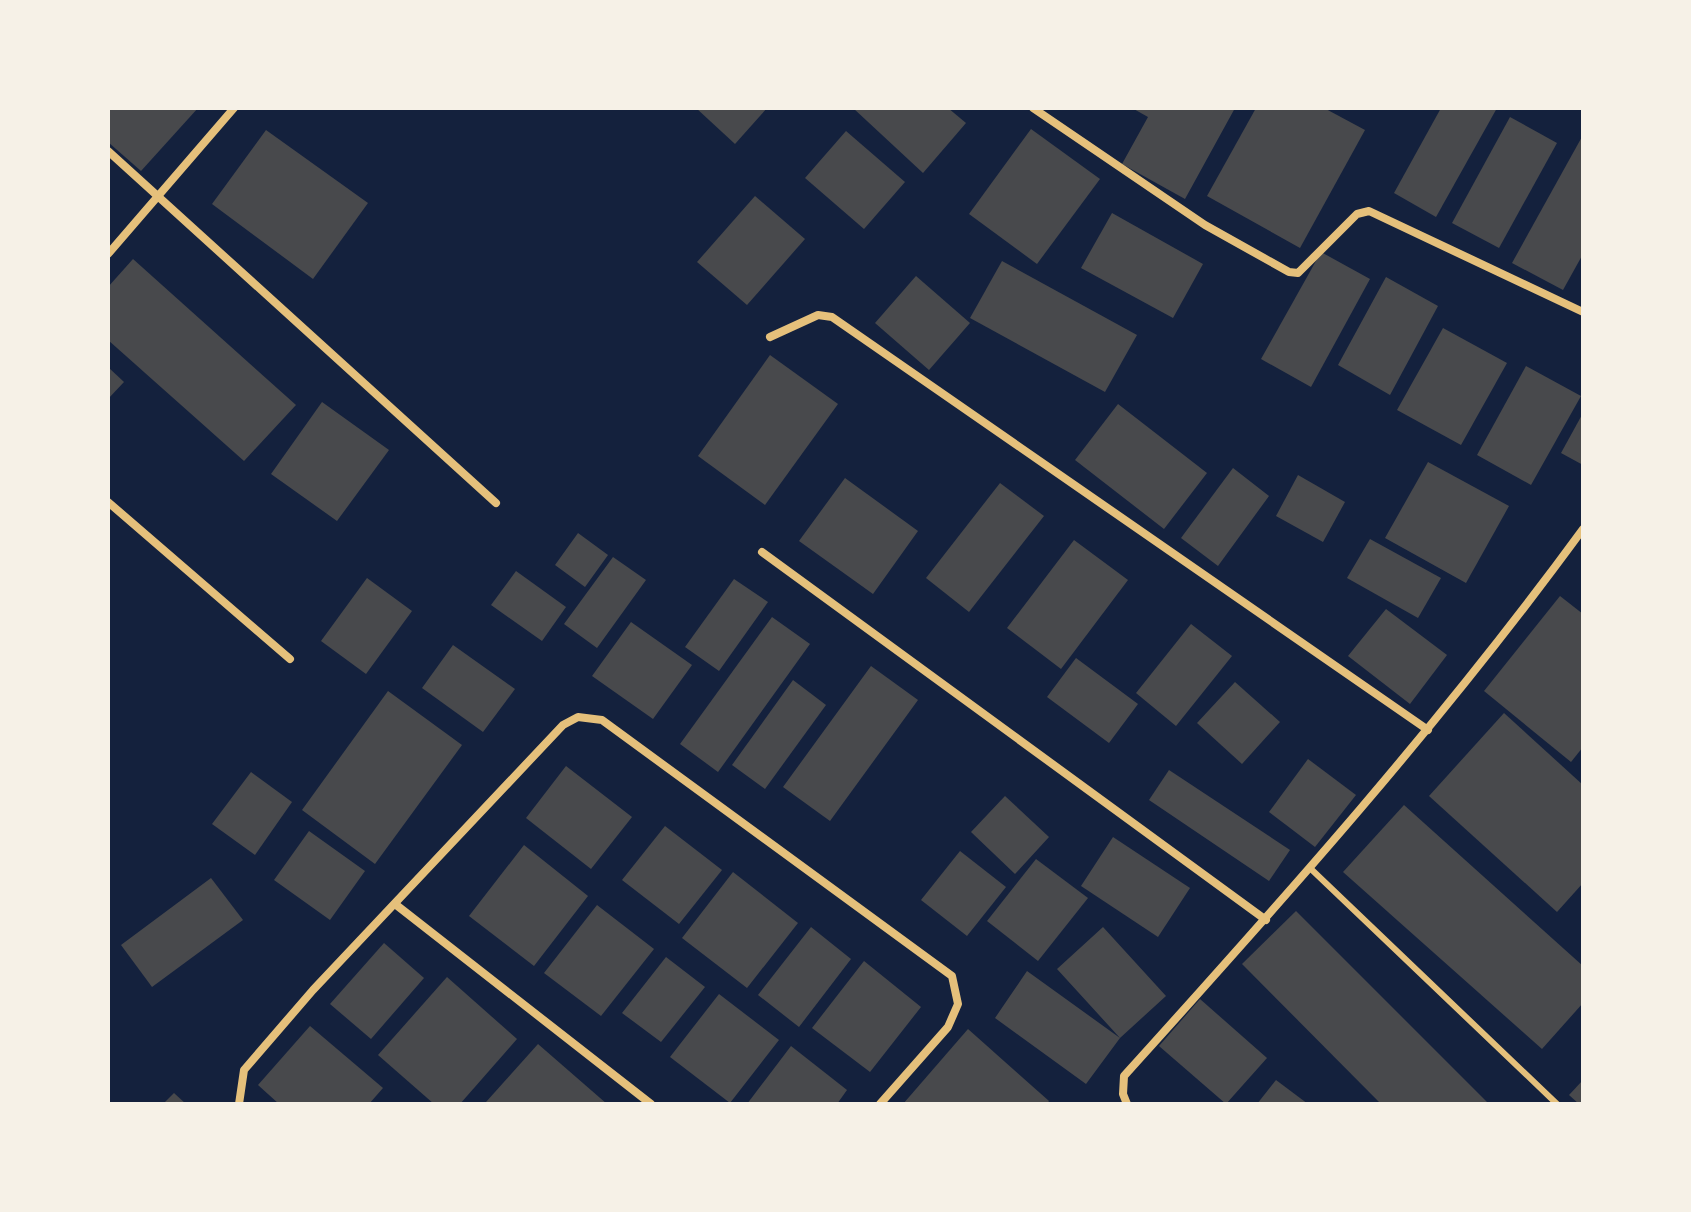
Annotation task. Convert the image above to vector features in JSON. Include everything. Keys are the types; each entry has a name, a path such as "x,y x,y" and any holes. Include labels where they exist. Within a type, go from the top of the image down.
{"street":[{"path":"108,254 234,108"},
{"path":"1033,108 1205,225 1289,272 1298,273 1357,214 1369,211 1583,312"},
{"path":"108,151 496,503"},
{"path":"770,337 818,315 832,317 1428,730"},
{"path":"108,502 290,659"},
{"path":"1127,1104 1123,1094 1124,1076 1311,869 1428,730 1583,529"},
{"path":"762,552 1266,920"},
{"path":"239,1104 244,1070 313,990 563,725 578,717 602,720 952,976 958,1004 948,1027 880,1104"},
{"path":"395,904 651,1104"}],"lane":[{"path":"1311,869 1557,1104"}],"building":[{"path":"108,108 198,108 141,171 108,142"},
{"path":"696,108 767,108 735,144"},
{"path":"853,108 948,108 966,123 923,173"},
{"path":"1132,108 1235,108 1185,199 1122,164 1148,117"},
{"path":"1256,108 1324,108 1365,130 1300,248 1207,196"},
{"path":"1441,108 1497,108 1436,217 1394,193"},
{"path":"1510,117 1557,143 1499,248 1452,223"},
{"path":"1031,129 1100,179 1037,264 969,214"},
{"path":"266,130 368,203 313,279 212,204"},
{"path":"846,131 905,182 864,229 805,178"},
{"path":"1583,135 1583,254 1563,290 1512,263"},
{"path":"755,196 805,239 747,305 697,262"},
{"path":"1112,213 1203,264 1173,318 1081,268"},
{"path":"1321,252 1370,279 1311,387 1261,359"},
{"path":"133,259 296,405 244,461 108,340 108,287"},
{"path":"1002,261 1137,335 1105,392 970,318"},
{"path":"916,276 970,323 929,370 875,323"},
{"path":"1386,277 1438,306 1390,395 1338,365"},
{"path":"1443,328 1507,363 1461,445 1397,410"},
{"path":"770,355 838,404 765,505 698,456"},
{"path":"1526,366 1581,396 1531,485 1477,455"},
{"path":"108,367 124,382 108,399"},
{"path":"322,402 389,450 337,521 271,474"},
{"path":"1118,404 1207,473 1164,529 1075,460"},
{"path":"1583,413 1583,465 1561,453"},
{"path":"1428,462 1509,506 1466,583 1385,538"},
{"path":"1233,468 1269,496 1218,566 1181,538"},
{"path":"1298,475 1345,502 1323,542 1276,516"},
{"path":"845,478 918,531 873,594 799,541"},
{"path":"1000,483 1044,516 969,612 926,578"},
{"path":"578,533 608,555 585,587 555,565"},
{"path":"1370,539 1441,578 1418,618 1347,578"},
{"path":"1074,540 1128,580 1061,669 1007,628"},
{"path":"613,557 646,580 597,648 564,624"},
{"path":"516,571 566,607 542,641 491,605"},
{"path":"367,578 412,611 366,674 321,641"},
{"path":"734,579 768,602 719,671 685,647"},
{"path":"1560,596 1583,614 1583,747 1571,762 1484,691"},
{"path":"1386,609 1447,655 1410,704 1348,656"},
{"path":"772,617 810,644 718,772 680,744"},
{"path":"631,622 692,665 653,719 592,676"},
{"path":"1191,624 1232,656 1176,726 1136,693"},
{"path":"453,645 515,689 483,732 422,688"},
{"path":"1076,658 1138,704 1109,743 1047,697"},
{"path":"871,666 918,700 830,821 783,787"},
{"path":"793,680 826,705 765,789 732,765"},
{"path":"1235,682 1280,722 1242,764 1197,723"},
{"path":"388,691 462,745 375,864 302,810"},
{"path":"1504,713 1583,785 1583,883 1557,912 1429,796"},
{"path":"1308,759 1356,795 1315,847 1269,812"},
{"path":"566,766 632,817 591,869 526,818"},
{"path":"1169,770 1290,850 1269,881 1149,800"},
{"path":"251,772 292,802 255,855 212,824"},
{"path":"1005,796 1049,837 1015,874 971,832"},
{"path":"1404,805 1583,966 1583,1003 1542,1049 1343,872"},
{"path":"665,826 722,870 679,924 622,880"},
{"path":"309,831 365,871 330,920 274,880"},
{"path":"1113,837 1190,888 1158,937 1081,886"},
{"path":"524,845 588,896 534,966 469,916"},
{"path":"960,851 1006,887 967,936 921,900"},
{"path":"1036,859 1088,898 1038,961 987,921"},
{"path":"733,872 798,923 747,988 682,938"},
{"path":"211,878 243,920 152,987 121,945"},
{"path":"597,905 654,949 601,1016 544,973"},
{"path":"1296,911 1489,1104 1381,1104 1242,964"},
{"path":"811,927 851,959 799,1027 758,995"},
{"path":"1103,927 1166,996 1120,1038 1057,969"},
{"path":"384,943 424,978 371,1039 330,1004"},
{"path":"666,957 705,987 661,1042 622,1013"},
{"path":"864,961 921,1007 870,1072 812,1028"},
{"path":"1027,971 1120,1038 1086,1084 995,1018"},
{"path":"447,977 517,1039 460,1104 434,1104 378,1055"},
{"path":"719,994 779,1040 730,1103 670,1057"},
{"path":"1200,999 1267,1058 1226,1104 1159,1046"},
{"path":"310,1026 383,1088 369,1104 279,1104 258,1085"},
{"path":"968,1029 1049,1101 1047,1104 903,1104"},
{"path":"538,1044 607,1104 486,1102"},
{"path":"791,1046 847,1090 837,1104 747,1104"},
{"path":"1276,1080 1308,1104 1257,1104"},
{"path":"1583,1080 1583,1104 1579,1104 1569,1095"},
{"path":"174,1093 186,1104 163,1104"}]}
